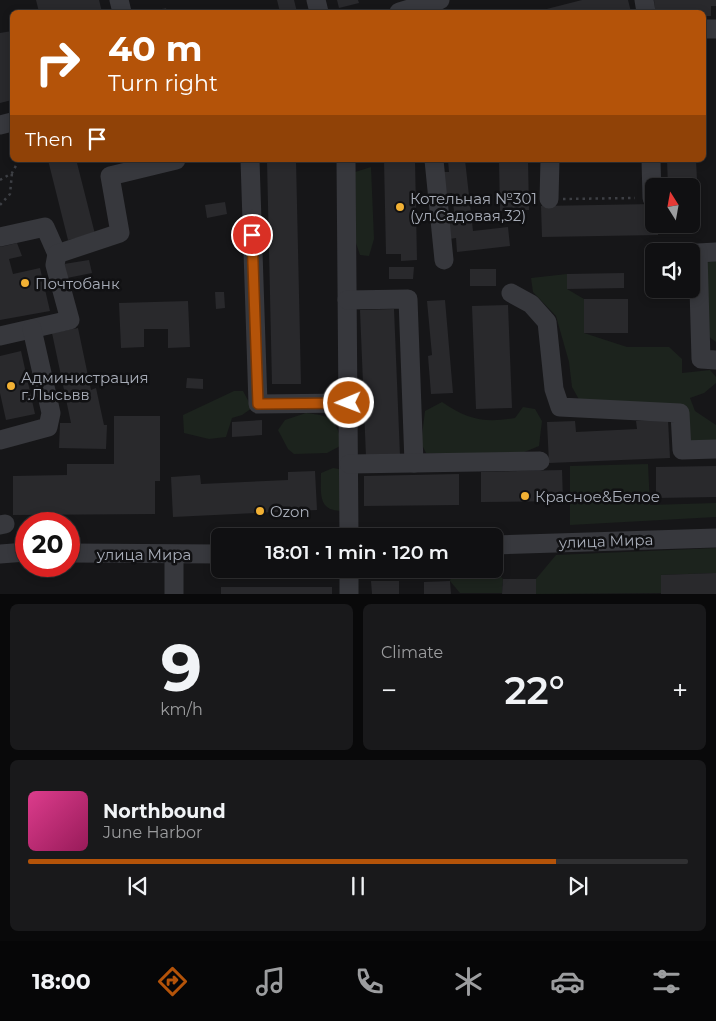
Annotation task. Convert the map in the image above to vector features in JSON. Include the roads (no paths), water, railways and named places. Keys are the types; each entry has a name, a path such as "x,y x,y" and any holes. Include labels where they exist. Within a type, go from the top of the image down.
{"street":[{"path":"406,10 440,0"},
{"path":"57,254 120,233 110,176 168,162"},
{"path":"250,162 258,404 349,403"},
{"path":"346,162 349,528"},
{"path":"434,162 444,260"},
{"path":"550,162 550,199"},
{"path":"651,162 651,178"},
{"path":"0,237 45,227 57,254 55,266 70,320 0,336"},
{"path":"716,252 698,253 701,360 716,360"},
{"path":"511,293 531,304 547,322 554,388 560,407 680,413 682,450 716,449"},
{"path":"347,300 408,299 414,463"},
{"path":"0,440 48,427 51,413 32,329"},
{"path":"349,464 540,461"},
{"name":"улица Мира","path":"503,545 716,538"},
{"path":"0,554 15,553"},
{"name":"улица Мира","path":"80,553 211,554"},
{"path":"174,555 174,594"},
{"path":"349,578 349,594"}],"place":[{"name":"Котельная №301 (ул.Садовая,32)","path":"400,207"},
{"name":"Почтобанк","path":"25,283"},
{"name":"Администрация г.Лысьвв","path":"11,386"},
{"name":"Красное&Белое","path":"525,496"},
{"name":"Ozon","path":"260,511"}]}
